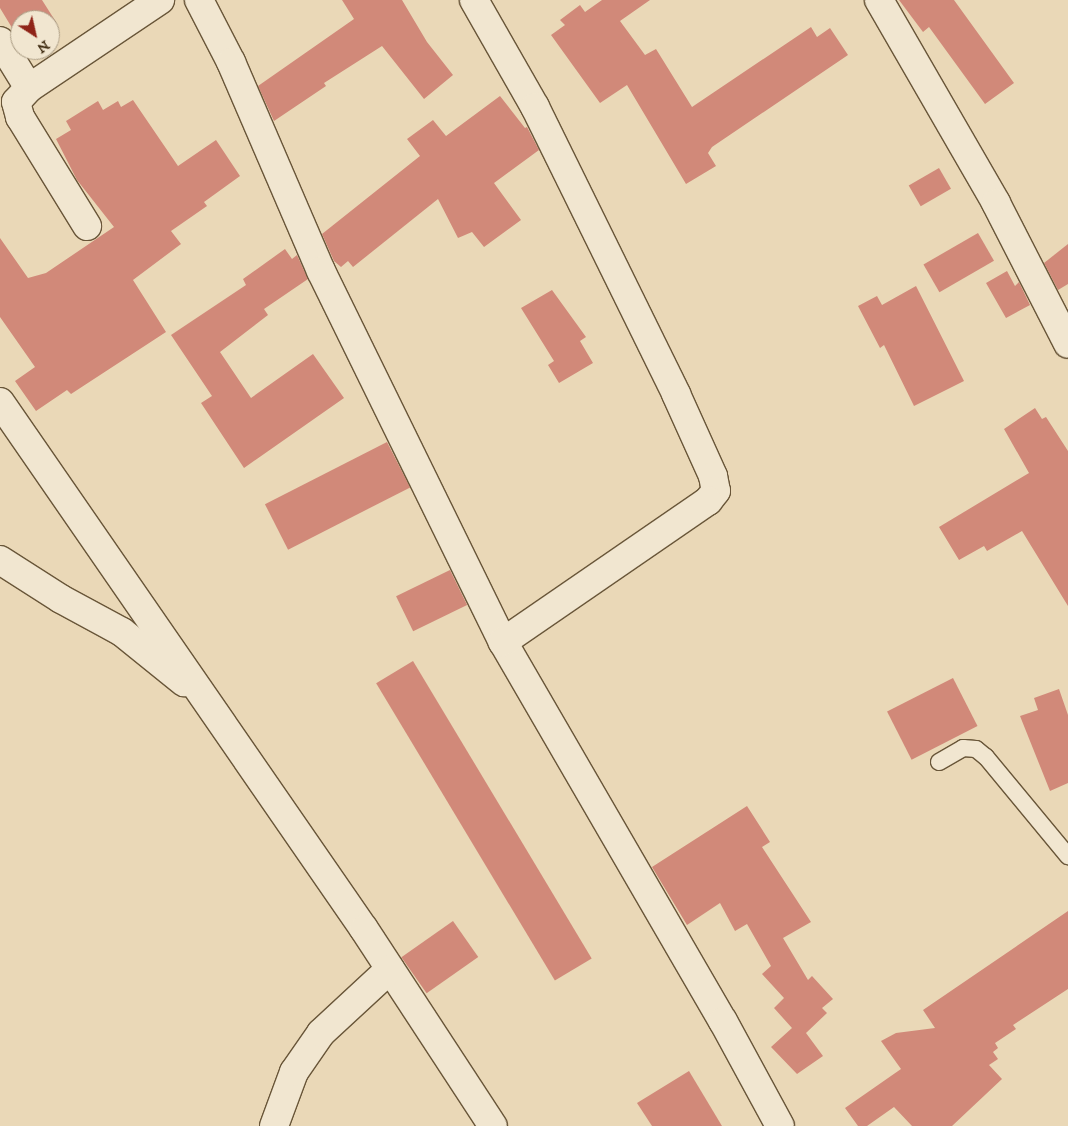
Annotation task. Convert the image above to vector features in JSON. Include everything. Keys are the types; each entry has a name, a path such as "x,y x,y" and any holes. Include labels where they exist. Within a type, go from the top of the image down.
{"street":[{"path":"88,226 20,117 16,102 29,88 160,0"},
{"path":"199,0 231,62 321,271 503,642 723,1020 780,1126"},
{"path":"474,0 535,107 676,394 714,476 716,491 708,501 503,642"},
{"path":"879,0 996,203 1068,344"},
{"path":"0,41 29,88"},
{"path":"0,402 390,969 493,1126"},
{"path":"0,560 61,599 122,632 208,702"},
{"path":"274,1126 294,1072 321,1033 390,969"}],"lane":[{"path":"939,762 963,748 976,749 986,757 1068,856"}],"building":[{"path":"0,0 42,0 48,10 10,10 10,24 0,8"},
{"path":"342,0 402,0 427,42 453,75 424,99 382,46 324,83 326,86 274,121 258,86 354,19"},
{"path":"602,0 650,0 620,21 645,55 656,49 692,107 811,27 817,37 830,28 848,55 712,147 708,153 716,166 686,184 627,85 600,103 551,35 565,25 560,20 580,5 585,12"},
{"path":"899,0 954,0 1014,83 985,104 929,27 923,32"},
{"path":"500,96 525,128 527,127 539,150 494,183 521,220 484,247 472,232 458,238 438,199 353,267 348,261 341,267 334,261 322,234 420,156 407,139 433,120 446,136"},
{"path":"133,100 178,166 216,140 240,176 204,202 207,206 171,231 181,244 133,280 166,332 71,394 67,390 36,411 15,381 35,367 0,317 0,238 28,278 46,273 114,227 77,180 56,139 71,130 66,121 98,101 103,110 118,101 121,107"},
{"path":"939,168 951,189 921,206 909,186"},
{"path":"978,233 994,261 939,292 923,264"},
{"path":"1068,244 1068,284 1058,290 1044,263"},
{"path":"285,249 292,259 297,255 308,279 264,309 268,315 220,352 251,398 313,354 344,398 244,468 201,403 212,396 171,335 246,285 243,279"},
{"path":"1007,271 1015,286 1019,282 1030,305 1006,318 986,283"},
{"path":"916,286 964,381 914,406 884,345 880,348 858,306 877,296 882,305"},
{"path":"552,290 586,337 580,341 593,363 559,383 548,365 554,361 521,308"},
{"path":"1035,408 1042,419 1046,417 1068,451 1068,606 1022,531 987,551 984,546 959,560 939,527 1029,473 1004,429"},
{"path":"387,442 410,487 288,550 265,504"},
{"path":"450,570 467,605 413,631 396,596"},
{"path":"413,661 592,958 555,981 376,683"},
{"path":"953,678 978,726 912,760 887,712"},
{"path":"1059,689 1068,715 1068,783 1050,791 1020,716 1038,710 1034,698"},
{"path":"747,806 770,842 762,847 811,922 783,938 808,980 812,976 833,999 822,1008 827,1013 806,1033 823,1056 797,1074 771,1047 792,1028 774,1008 784,998 762,974 771,966 747,924 735,931 720,903 687,925 652,867"},
{"path":"1068,911 1068,989 1013,1025 1016,1029 995,1043 998,1048 993,1052 998,1059 989,1065 1002,1079 952,1126 912,1126 894,1107 867,1126 858,1126 845,1108 901,1069 881,1041 896,1033 935,1028 923,1010"},
{"path":"453,921 478,957 427,993 401,957"},
{"path":"689,1071 722,1126 652,1126 637,1103"}]}
